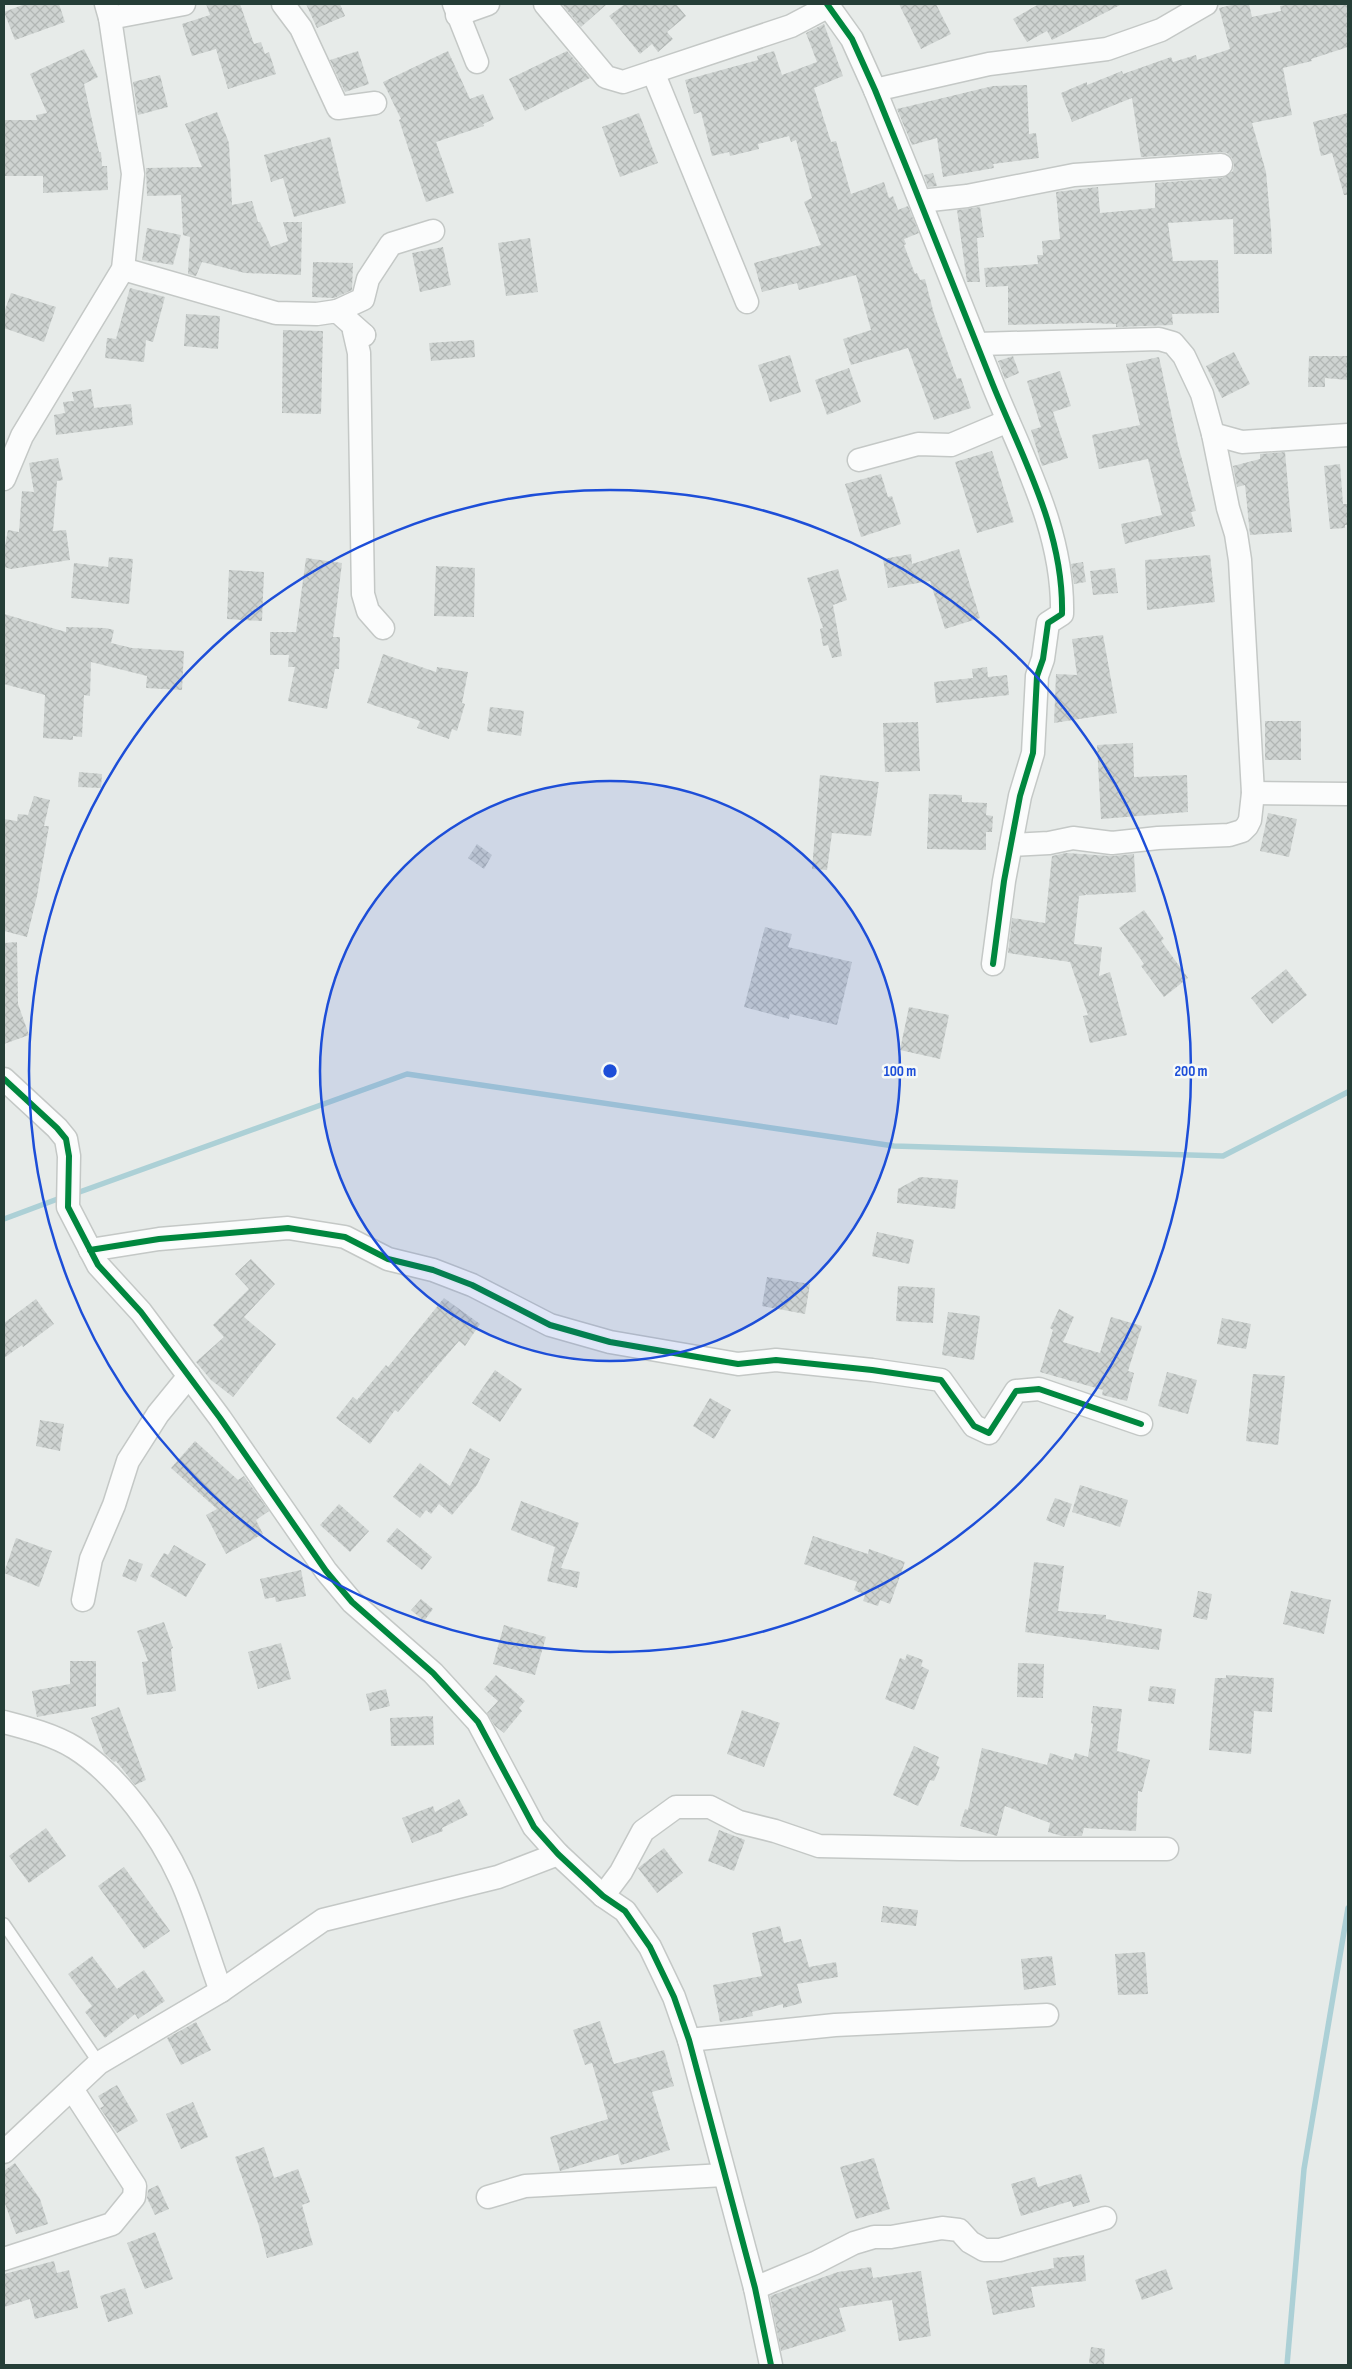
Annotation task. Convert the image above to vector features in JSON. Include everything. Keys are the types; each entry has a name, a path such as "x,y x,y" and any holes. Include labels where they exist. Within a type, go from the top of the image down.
{"street":[{"path":"6,468 22,436 123,269 133,174 108,11 184,4"},
{"path":"283,4 301,28 338,108 375,103"},
{"path":"477,62 455,9 488,4"},
{"path":"546,4 606,77 623,82 791,26 828,5 852,39 921,201 1008,421 1033,476 1049,523 1062,587 1062,614 1048,623 1043,659 1036,676 1033,753 1020,796 1010,845 993,964"},
{"path":"875,90 989,64 1107,49 1162,30 1206,4"},
{"path":"653,72 748,302"},
{"path":"921,201 967,196 1074,175 1220,165"},
{"path":"123,269 276,313 317,314 337,311 363,299 368,279 391,244 433,232"},
{"path":"337,311 364,335 354,331 360,353 363,594 368,611 383,628"},
{"path":"977,344 1159,339 1173,343 1184,356 1202,394 1213,434 1228,508 1236,534 1240,560 1253,793 1250,820 1247,826 1242,831 1229,836 1158,838 1112,843 1073,838 1049,843 1010,845"},
{"path":"859,460 918,444 951,445 1008,421"},
{"path":"1213,434 1242,442 1348,435"},
{"path":"1253,793 1348,794"},
{"path":"4,1079 57,1128 66,1139 69,1156 68,1207 98,1265 141,1312 352,1602 434,1673 478,1722 534,1827 558,1854 603,1896 625,1911 650,1947 674,1997 689,2040 755,2288 771,2365"},
{"path":"90,1250 197,1235 288,1228 345,1237 388,1259 433,1270 472,1284 550,1325 610,1342 738,1364 776,1360 863,1368 941,1380 974,1426 989,1433 1016,1391 1040,1389 1141,1424"},
{"path":"83,1600 91,1559 114,1505 128,1461 158,1414 189,1376"},
{"path":"4,1722 29,1729 74,1748 110,1775 136,1807 167,1852 178,1874 220,1991"},
{"path":"603,1896 620,1872 643,1831 676,1807 710,1807 739,1822 775,1831 819,1846 960,1849 1167,1849"},
{"path":"4,2152 99,2063 220,1991 323,1920 498,1877 558,1854"},
{"path":"689,2040 835,2025 1047,2015"},
{"path":"4,2259 112,2224 134,2197 135,2186 72,2089"},
{"path":"488,2197 525,2186 724,2175"},
{"path":"755,2288 815,2263 854,2243 874,2237 891,2237 942,2228 959,2230 970,2242 984,2250 1000,2250 1105,2218"}],"lane":[{"path":"4,1924 99,2063"}],"building":[{"path":"25,4 59,4 65,22 15,40 4,12"},
{"path":"206,4 240,4 254,44 261,42 265,54 269,52 276,74 228,89 216,49 192,56 182,24 210,15"},
{"path":"306,4 340,4 345,16 317,28"},
{"path":"562,4 607,4 581,27"},
{"path":"625,4 676,4 686,16 667,32 673,39 658,52 652,44 640,54 609,16"},
{"path":"899,4 936,4 951,34 921,49"},
{"path":"1039,4 1122,4 1052,40 1047,31 1027,42 1013,19"},
{"path":"1236,4 1249,4 1252,17 1281,11 1280,6 1292,4 1348,4 1348,47 1311,59 1312,61 1283,68 1292,115 1252,123 1266,172 1272,254 1234,254 1233,219 1168,223 1173,261 1218,260 1219,313 1172,314 1173,325 1116,327 1116,324 1089,323 1008,325 1008,286 986,287 984,268 1038,264 1037,255 1043,255 1042,241 1060,239 1056,192 1098,187 1100,213 1155,208 1155,183 1222,178 1233,171 1232,158 1227,153 1221,152 1141,157 1132,98 1072,122 1061,93 1087,82 1087,85 1122,71 1123,74 1171,57 1173,62 1196,55 1197,60 1230,49 1219,8"},
{"path":"824,24 843,76 814,88 831,142 836,141 851,194 884,182 889,198 893,196 898,210 908,206 919,233 904,239 906,244 904,245 915,274 917,273 920,280 925,279 934,314 957,379 961,378 971,408 934,420 908,348 851,365 843,339 871,330 856,275 799,290 797,283 762,292 754,263 821,245 804,202 812,198 796,140 791,142 789,136 758,144 759,149 730,156 729,152 712,156 701,112 694,114 685,80 758,60 757,56 774,51 782,75 817,62 806,33"},
{"path":"84,49 98,77 84,84 99,152 101,152 102,166 107,166 108,190 43,193 43,176 4,176 4,120 37,120 36,115 47,113 30,74"},
{"path":"358,51 369,84 345,92 330,60"},
{"path":"448,51 470,99 483,94 494,119 483,124 484,126 436,142 454,193 426,202 399,120 401,119 383,82"},
{"path":"567,51 590,78 525,111 509,79"},
{"path":"160,75 168,107 138,115 133,82"},
{"path":"1027,85 1029,134 1036,133 1039,158 993,164 994,168 943,177 937,138 912,145 897,109 993,86"},
{"path":"217,112 229,143 232,205 252,201 258,222 260,222 271,247 288,241 283,222 302,222 301,275 245,273 202,262 196,276 188,274 190,237 183,235 181,195 147,196 146,168 202,167 185,124"},
{"path":"639,113 658,163 620,177 602,127"},
{"path":"1348,113 1348,195 1344,195 1332,153 1321,156 1313,122"},
{"path":"330,137 346,203 294,217 283,178 271,182 264,155"},
{"path":"933,173 937,186 928,187 924,175"},
{"path":"980,207 984,237 977,238 980,282 967,282 957,210"},
{"path":"147,228 181,235 173,265 142,260"},
{"path":"530,238 538,292 506,296 498,243"},
{"path":"443,247 451,285 420,292 412,253"},
{"path":"313,262 353,263 352,290 334,298 312,297"},
{"path":"130,288 165,297 153,342 146,340 144,362 105,358 107,338 116,339"},
{"path":"11,293 56,307 44,342 4,328 4,313"},
{"path":"186,314 220,316 218,349 184,346"},
{"path":"283,330 323,331 321,414 282,413"},
{"path":"474,340 475,357 431,361 429,343"},
{"path":"1234,352 1250,384 1222,398 1206,366"},
{"path":"790,355 801,392 770,402 758,365"},
{"path":"1013,356 1019,373 1005,379 998,361"},
{"path":"1309,356 1348,356 1348,380 1325,378 1325,387 1308,387"},
{"path":"1159,357 1178,445 1196,511 1191,512 1195,526 1125,544 1121,524 1162,515 1148,459 1099,469 1092,435 1140,425 1126,364"},
{"path":"849,368 861,402 827,415 815,380"},
{"path":"1060,371 1071,406 1053,412 1068,458 1042,466 1031,430 1041,427 1027,381"},
{"path":"91,389 94,408 131,404 133,425 56,435 54,415 65,413 63,402 74,401 72,392"},
{"path":"992,451 1014,522 977,533 955,462"},
{"path":"1285,452 1292,532 1250,535 1245,485 1237,487 1233,466 1260,459 1260,454"},
{"path":"58,458 63,480 57,481 53,531 66,530 70,560 11,569 4,567 4,551 8,530 19,532 22,491 34,492 29,463"},
{"path":"1340,464 1343,504 1348,504 1348,525 1345,525 1345,528 1330,529 1324,466"},
{"path":"881,474 888,497 892,496 901,524 861,537 845,484"},
{"path":"959,549 980,618 945,629 930,581 888,588 883,559 911,554 912,564"},
{"path":"1210,555 1215,602 1147,610 1145,560"},
{"path":"109,557 133,559 129,604 71,598 74,563 108,567"},
{"path":"306,558 342,563 333,637 340,637 339,669 335,669 327,709 288,701 295,667 288,667 289,655 270,655 270,632 296,632"},
{"path":"1083,562 1086,582 1074,584 1071,564"},
{"path":"436,566 475,568 474,617 434,616"},
{"path":"1115,568 1118,593 1093,595 1090,571"},
{"path":"838,569 847,600 833,605 842,656 832,658 828,645 823,646 820,629 823,628 807,578"},
{"path":"229,570 264,572 262,621 227,619"},
{"path":"4,614 66,632 66,627 114,630 111,643 132,648 184,651 182,690 146,688 147,676 91,662 90,696 84,695 82,737 73,736 73,740 43,738 45,695 4,684"},
{"path":"1103,635 1117,713 1054,723 1056,674 1077,675 1072,639"},
{"path":"383,654 436,672 437,667 468,672 462,703 465,704 457,731 452,729 449,739 417,728 420,721 367,703"},
{"path":"987,667 988,677 1007,675 1009,695 936,703 934,682 973,678 972,669"},
{"path":"490,707 524,711 521,736 487,731"},
{"path":"1265,721 1301,721 1301,760 1265,760"},
{"path":"918,722 920,771 885,772 883,723"},
{"path":"1133,743 1134,777 1187,775 1188,812 1101,819 1097,745"},
{"path":"79,772 102,774 101,788 78,787"},
{"path":"820,775 879,782 871,836 832,833 827,870 812,869"},
{"path":"929,794 962,795 962,802 987,803 986,815 993,816 992,832 986,832 986,850 927,849"},
{"path":"34,796 50,800 44,826 49,826 37,896 27,937 4,931 4,819 17,821 18,814 28,815"},
{"path":"1268,813 1297,819 1289,857 1260,851"},
{"path":"477,844 492,855 484,869 468,858"},
{"path":"1066,853 1111,856 1134,854 1136,892 1087,895 1084,891 1086,895 1079,896 1074,944 1102,947 1099,976 1110,972 1127,1035 1090,1043 1083,1016 1088,1015 1070,962 1008,953 1012,918 1045,923 1052,856"},
{"path":"1144,910 1164,939 1161,941 1188,978 1164,997 1141,966 1144,964 1119,928"},
{"path":"765,927 792,934 788,947 852,962 837,1025 790,1014 789,1019 744,1007"},
{"path":"17,942 18,1004 29,1035 4,1044 4,943"},
{"path":"1286,969 1307,995 1272,1024 1251,998"},
{"path":"909,1007 949,1015 940,1059 900,1050"},
{"path":"920,1177 958,1180 955,1209 897,1203 898,1189"},
{"path":"877,1232 914,1240 909,1264 872,1256"},
{"path":"251,1259 275,1284 244,1317 276,1344 233,1397 211,1380 196,1362 224,1337 213,1325 249,1289 235,1274"},
{"path":"767,1277 810,1284 805,1314 762,1306"},
{"path":"898,1286 935,1288 933,1323 896,1321"},
{"path":"444,1298 480,1324 465,1346 459,1341 398,1412 395,1410 370,1444 336,1418 353,1397 357,1400 386,1365 388,1367"},
{"path":"36,1299 54,1324 23,1347 22,1345 4,1358 4,1323"},
{"path":"1059,1309 1074,1317 1063,1342 1100,1353 1111,1317 1142,1326 1128,1371 1134,1373 1127,1401 1102,1395 1103,1390 1040,1372 1053,1330 1050,1328"},
{"path":"948,1312 980,1316 974,1360 942,1355"},
{"path":"1222,1318 1251,1324 1246,1349 1217,1344"},
{"path":"495,1370 522,1389 500,1422 472,1403"},
{"path":"1167,1372 1197,1380 1188,1414 1158,1406"},
{"path":"1253,1374 1285,1376 1278,1445 1246,1441"},
{"path":"710,1398 731,1410 714,1439 693,1426"},
{"path":"40,1420 64,1424 60,1451 36,1446"},
{"path":"195,1441 238,1480 244,1476 269,1511 256,1520 263,1534 226,1554 206,1515 217,1509 171,1468"},
{"path":"470,1448 490,1459 477,1485 452,1515 439,1504 431,1514 426,1510 420,1518 393,1497 420,1463 450,1486"},
{"path":"1080,1485 1128,1500 1120,1527 1072,1512"},
{"path":"1055,1498 1072,1504 1064,1527 1046,1520"},
{"path":"521,1501 579,1523 561,1568 580,1572 577,1588 547,1581 555,1547 511,1530"},
{"path":"339,1504 369,1531 350,1552 320,1525"},
{"path":"397,1528 432,1557 422,1570 386,1541"},
{"path":"813,1536 868,1554 869,1549 905,1562 890,1604 880,1600 878,1606 863,1601 865,1595 854,1590 857,1582 804,1564"},
{"path":"16,1538 52,1551 39,1587 4,1573"},
{"path":"174,1545 206,1564 186,1597 150,1576 164,1553 168,1555"},
{"path":"129,1559 143,1564 136,1582 122,1576"},
{"path":"1034,1562 1064,1566 1058,1611 1106,1615 1106,1619 1162,1629 1159,1650 1025,1632"},
{"path":"301,1570 306,1596 276,1602 275,1597 265,1599 260,1579"},
{"path":"1198,1591 1212,1594 1207,1620 1193,1617"},
{"path":"1291,1591 1331,1600 1324,1634 1283,1624"},
{"path":"421,1599 433,1609 424,1621 411,1610"},
{"path":"164,1622 173,1648 171,1649 176,1691 147,1695 142,1662 148,1661 137,1631"},
{"path":"504,1625 546,1637 535,1675 493,1664"},
{"path":"281,1643 291,1679 258,1689 248,1652"},
{"path":"907,1654 923,1660 921,1666 929,1670 914,1710 885,1699 900,1658 905,1660"},
{"path":"70,1661 96,1661 96,1706 37,1717 32,1691 70,1684"},
{"path":"1018,1663 1044,1664 1043,1698 1017,1697"},
{"path":"496,1675 525,1701 519,1708 522,1711 504,1733 495,1726 487,1713 498,1701 484,1689"},
{"path":"1226,1675 1274,1678 1272,1712 1254,1711 1251,1754 1209,1750 1215,1678 1226,1678"},
{"path":"1150,1686 1176,1689 1174,1704 1148,1701"},
{"path":"386,1689 390,1706 370,1711 366,1694"},
{"path":"1093,1706 1122,1709 1117,1751 1150,1760 1142,1792 1138,1791 1136,1831 1084,1828 1082,1836 1062,1836 1048,1832 1050,1823 1005,1806 997,1836 960,1826 965,1809 968,1810 982,1748 1047,1765 1050,1753 1073,1760 1075,1753 1088,1757 1093,1724 1091,1723"},
{"path":"119,1707 146,1780 135,1785 116,1761 114,1762 104,1753 91,1718"},
{"path":"742,1710 780,1723 764,1767 727,1754"},
{"path":"433,1716 434,1745 391,1746 390,1718"},
{"path":"914,1746 939,1757 936,1765 940,1767 934,1781 930,1780 918,1806 893,1795"},
{"path":"459,1799 468,1815 442,1828 443,1831 412,1843 402,1818 433,1806 435,1812"},
{"path":"46,1828 66,1856 29,1883 9,1856"},
{"path":"719,1830 745,1840 734,1871 708,1861"},
{"path":"664,1848 683,1873 657,1893 638,1868"},
{"path":"124,1867 170,1931 144,1949 98,1886"},
{"path":"883,1906 918,1910 916,1926 881,1922"},
{"path":"780,1926 784,1943 801,1939 809,1967 836,1962 838,1977 797,1984 802,2003 783,2008 783,2004 752,2012 753,2016 720,2022 713,1985 762,1976 752,1933"},
{"path":"1145,1952 1148,1994 1118,1995 1115,1954"},
{"path":"92,1956 117,1989 144,1970 165,2001 138,2019 135,2014 105,2038 85,2012 92,2006 68,1974"},
{"path":"1052,1956 1056,1985 1024,1990 1021,1959"},
{"path":"600,2021 614,2064 664,2050 674,2086 652,2092 670,2150 621,2165 618,2154 560,2171 550,2137 608,2119 592,2063 585,2065 573,2030"},
{"path":"196,2022 211,2050 181,2065 167,2038"},
{"path":"117,2085 138,2121 117,2133 100,2108 104,2106 98,2096"},
{"path":"193,2102 208,2137 181,2149 166,2114"},
{"path":"264,2147 274,2178 298,2169 310,2202 302,2205 313,2245 267,2258 259,2226 235,2157"},
{"path":"874,2158 890,2209 856,2219 840,2167"},
{"path":"15,2163 40,2199 48,2224 16,2234 4,2201 4,2171"},
{"path":"1081,2174 1090,2202 1073,2207 1071,2201 1021,2216 1011,2184 1035,2177 1038,2187"},
{"path":"158,2185 169,2209 155,2215 147,2198 148,2190"},
{"path":"155,2232 173,2279 145,2289 127,2243"},
{"path":"1084,2255 1086,2281 1031,2287 1035,2307 993,2315 986,2281 1054,2268 1053,2258"},
{"path":"54,2261 57,2273 69,2270 78,2308 35,2319 30,2299 4,2307 4,2274"},
{"path":"871,2267 873,2278 921,2271 931,2336 899,2341 892,2300 839,2308 846,2331 781,2351 770,2296 838,2272"},
{"path":"1166,2269 1173,2289 1142,2300 1135,2280"},
{"path":"125,2288 133,2314 108,2322 100,2296"},
{"path":"1091,2347 1105,2349 1104,2365 1089,2363"}],"waterway":[{"path":"74,1194 407,1074 894,1146 1223,1156 1348,1092"},
{"path":"4,1219 63,1197"},
{"path":"1287,2365 1304,2169 1348,1908"}],"cycle path":[{"path":"827,4 852,39 875,90 993,385 1040,496 1056,554 1061,584 1062,614 1048,623 1043,659 1037,676 1033,753 1020,796 1004,881 993,964"},
{"path":"4,1079 57,1128 66,1139 69,1156 68,1207 98,1265 141,1312 220,1418 326,1571 352,1602 433,1673 478,1722 534,1827 558,1854 603,1896 625,1911 650,1947 674,1997 689,2040 755,2288 771,2365"},
{"path":"90,1250 159,1239 288,1228 345,1237 388,1259 433,1270 472,1285 550,1325 610,1342 738,1364 776,1360 872,1370 941,1380 974,1426 989,1433 1016,1391 1039,1389 1141,1424"}]}
